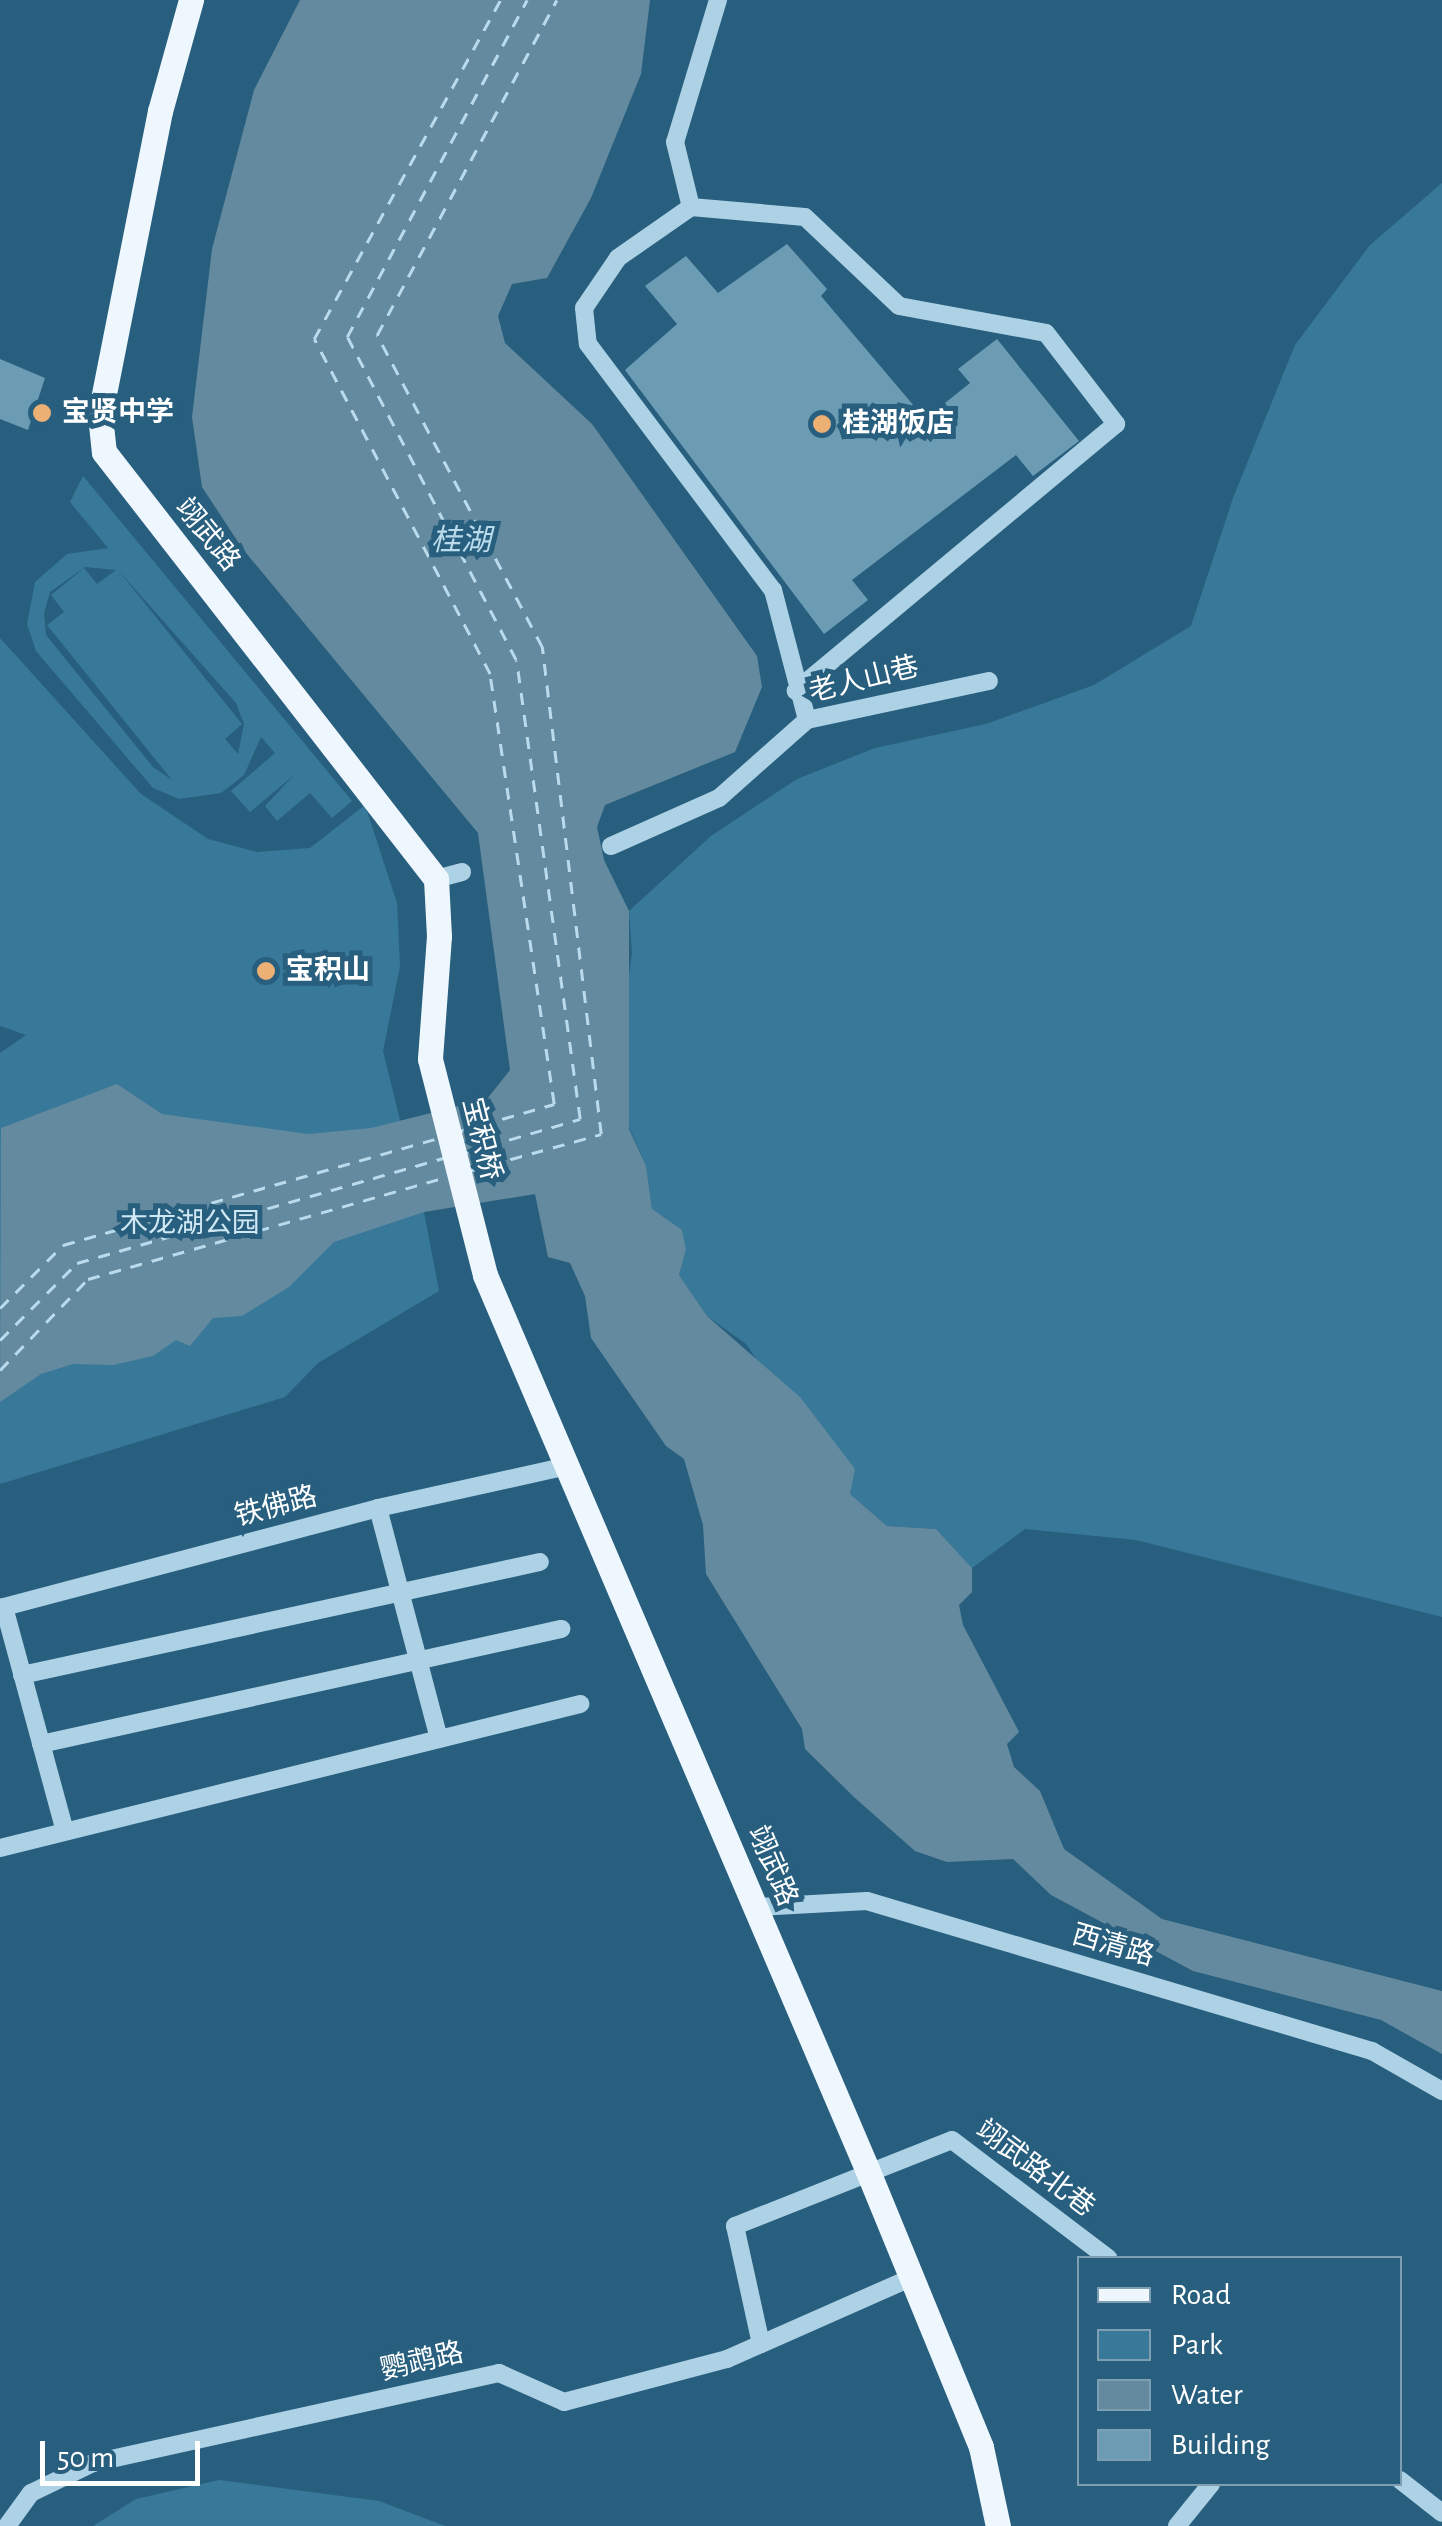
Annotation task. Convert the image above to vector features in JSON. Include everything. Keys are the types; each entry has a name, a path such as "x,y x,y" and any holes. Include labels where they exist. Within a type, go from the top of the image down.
{"main road":[{"name":"翊武路","path":"191,0 160,111 100,415 104,452 436,880"},
{"name":"宝积桥","path":"436,880 439,936 430,1059 474,1235"},
{"name":"翊武路","path":"474,1235 485,1276 757,1908 981,2447 998,2526"}],"street":[{"path":"692,207 675,142 718,0"},
{"path":"796,691 1116,424 1046,332 899,306 805,216 692,207 618,258 584,308 588,344 773,590 796,691 807,720"},
{"name":"老人山巷","path":"611,846 720,798 807,720 989,680"},
{"path":"436,880 462,872"},
{"name":"铁佛路","path":"2,1608 378,1508 567,1466"},
{"path":"378,1508 438,1739"},
{"path":"22,1675 540,1562"},
{"path":"2,1608 65,1832"},
{"path":"41,1744 560,1630"},
{"path":"0,1848 580,1704"},
{"name":"西清路","path":"757,1908 867,1902 1372,2051 1442,2091"},
{"name":"翊武路北巷","path":"867,2169 952,2140 1105,2256"},
{"path":"761,2344 734,2226 867,2169"},
{"name":"鹦鹉路","path":"7,2526 31,2493 93,2463 499,2373 564,2402 761,2344 911,2278"},
{"path":"1402,2482 1442,2513"},
{"path":"1176,2526 1208,2486"}],"green space":[{"path":"1442,183 1442,1617 1136,1540 1025,1529 972,1568 936,1529 887,1526 850,1494 746,1344 707,1316 679,1275 686,1250 652,1209 646,1166 629,1127 624,1013 632,953 629,911 711,836 797,779 875,748 986,724 1094,685 1191,626 1233,498 1295,345 1370,245"},
{"path":"83,476 352,801 332,818 310,793 277,821 265,806 294,775 250,812 231,791 275,753 261,737 244,775 221,793 179,799 153,788 36,651 27,624 35,582 67,554 108,548 70,502","holes":["85,567 116,570 97,584 84,568 51,595 64,612 47,625 172,780 153,767 46,635 44,613 50,592","118,570 236,703 244,724 238,754 225,739 242,724"]},
{"name":"木龙湖公园","path":"0,638 141,794 208,839 257,852 310,848 365,805 397,903 400,966 383,1051 400,1120 508,1194 424,1212 439,1291 318,1363 285,1397 0,1484 0,1053 26,1035 0,1026"},
{"path":"219,2480 379,2501 445,2526 93,2526 136,2499"}],"water":[{"name":"桂湖","path":"300,0 650,0 641,74 591,198 547,278 512,284 498,316 505,343 592,424 757,656 762,687 735,752 605,805 597,827 604,860 629,911 629,1129 646,1166 652,1209 682,1230 686,1250 679,1275 707,1316 800,1397 855,1469 850,1494 887,1526 936,1529 972,1568 972,1592 959,1605 963,1625 1019,1732 1007,1744 1014,1767 1040,1791 1064,1849 1162,1919 1442,1991 1442,2054 1381,2020 1193,1971 1051,1895 1013,1859 947,1862 915,1851 855,1798 805,1749 802,1729 706,1574 703,1525 684,1459 666,1446 591,1338 585,1296 570,1263 548,1257 535,1194 424,1212 334,1242 289,1287 242,1316 213,1318 190,1346 176,1340 153,1356 113,1365 73,1364 41,1374 0,1402 1,1128 117,1084 162,1114 308,1134 371,1128 487,1099 510,1070 478,833 242,548 202,487 192,417 212,249 254,90"}],"building":[{"path":"787,244 827,289 821,296 925,419 970,383 958,369 997,339 1079,441 1033,476 1016,455 852,580 868,600 824,634 625,370 677,324 645,286 686,256 718,293"},
{"path":"0,359 45,378 28,430 0,419"}],"ferry route":[{"path":"460,1131 554,1104 490,674 314,339 500,0"},
{"path":"467,1152 580,1119 516,660 347,337 527,0"},
{"path":"468,1171 601,1134 542,647 377,335 557,0"},
{"path":"0,1308 63,1245 438,1138"},
{"path":"0,1340 77,1263 444,1158"},
{"path":"0,1370 88,1279 446,1177"}],"place":[{"name":"宝贤中学","path":"42,413"},
{"name":"桂湖饭店","path":"822,424"},
{"name":"宝积山","path":"266,971"}]}
